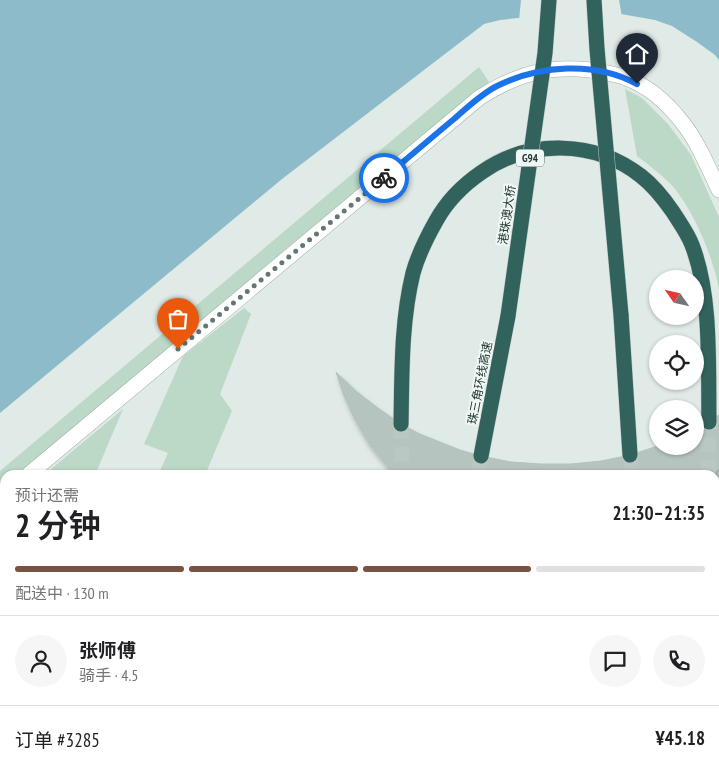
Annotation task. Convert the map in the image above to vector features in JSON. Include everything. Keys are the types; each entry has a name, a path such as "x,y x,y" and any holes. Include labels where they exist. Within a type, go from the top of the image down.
{"highway":[{"name":"港珠澳大桥","path":"508,316 545,53 549,0"},
{"path":"594,0 630,455"},
{"path":"401,424 402,352 407,304 414,271 424,243 436,219 467,182 494,163 515,154 534,149 554,148 579,149 624,164 641,176 658,192 679,221 692,245 701,275 706,308 709,422"},
{"name":"珠三角环线高速","path":"481,456 508,316"}],"lane":[{"path":"34,470 479,98 497,86 536,72 557,68 590,70 626,78 647,90 668,106 684,124 695,140 719,190"}],"green space":[{"path":"479,67 489,82 33,470 1,470"},
{"path":"625,89 642,98 668,124 691,155 719,217 719,290 703,237 690,211 671,184 637,156"},
{"path":"244,308 251,314 220,394 232,411 207,470 160,470 168,453 144,444 183,356"},
{"path":"123,409 97,470 50,470"}],"water":[{"path":"0,0 719,0 719,60 715,55 672,26 655,20 621,14 603,13 518,18 484,24 282,179 0,413"}],"pier":[{"path":"521,0 619,0 622,17 603,15 519,20"}],"building":[{"path":"336,372 378,408 420,434 460,450 511,462 571,464 601,461 649,449 649,455 704,455 704,424 719,415 719,468 717,470 391,470 368,442 355,420"}],"tunnel":[{"path":"708,470 709,422"},
{"path":"401,424 402,470"},
{"path":"630,455 632,470"},
{"path":"479,470 481,456"}],"way so far":[{"path":"178,349 384,178"}],"route":[{"path":"384,178 479,98 497,86 536,72 557,68 590,70 626,78 637,84"}]}
